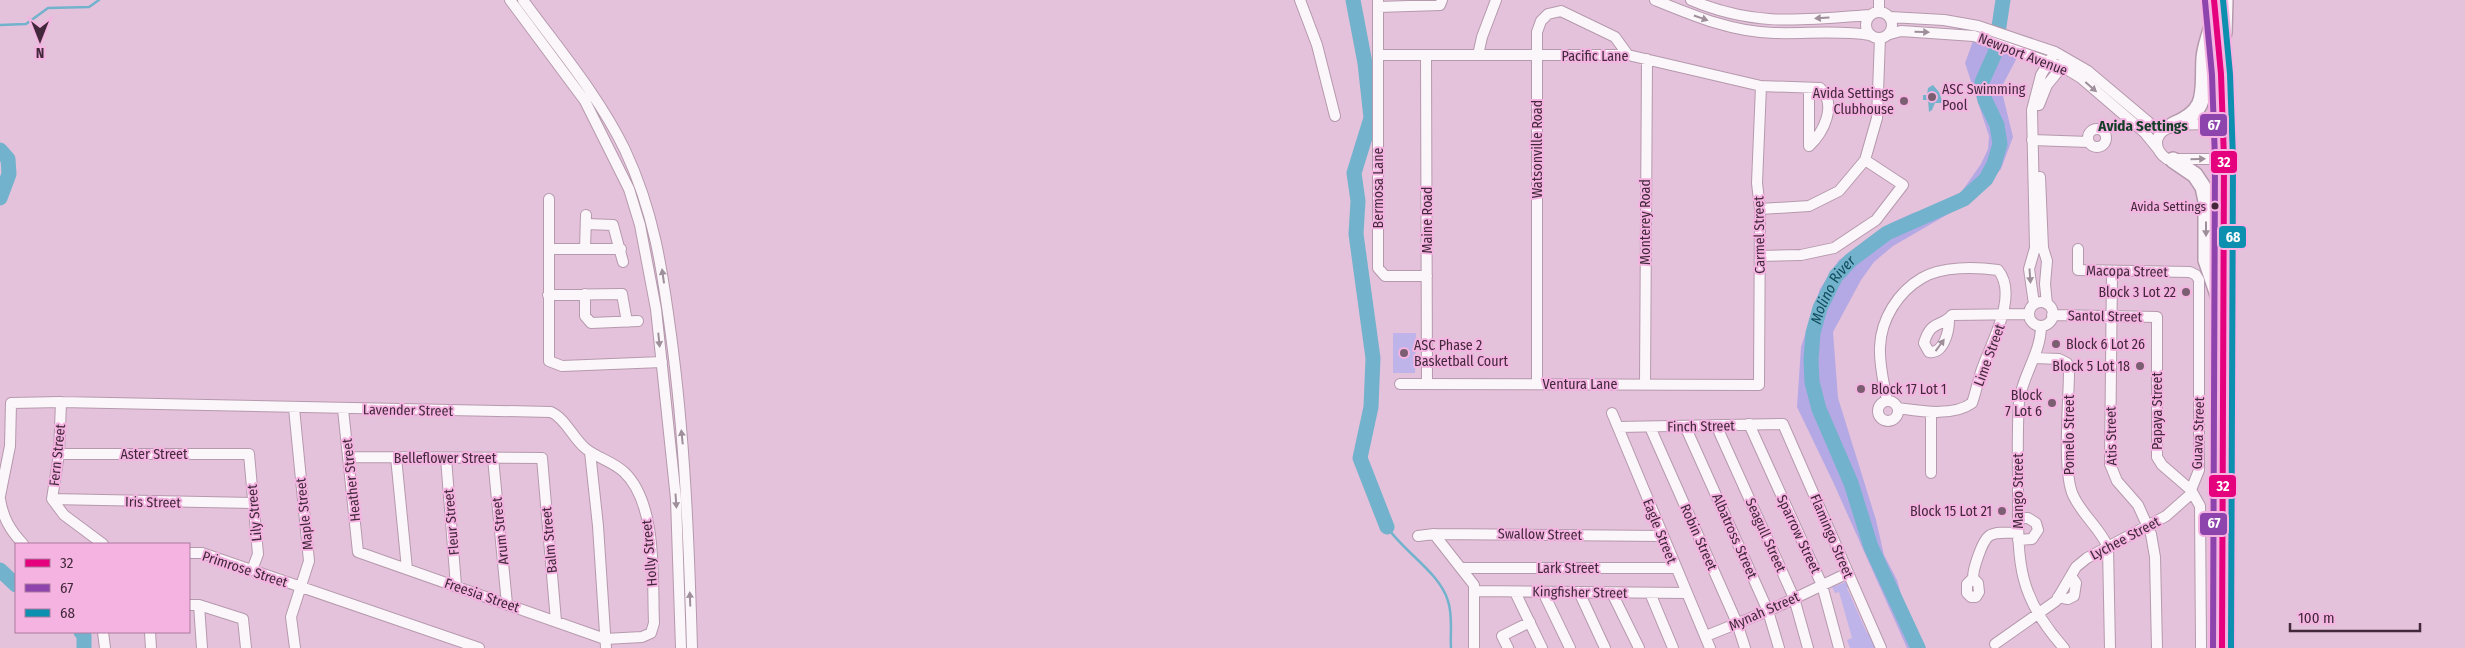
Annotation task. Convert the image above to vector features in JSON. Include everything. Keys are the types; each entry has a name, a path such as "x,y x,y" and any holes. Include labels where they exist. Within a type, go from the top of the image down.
{"main road":[{"path":"2218,3 2224,159 2222,648"},
{"path":"2168,127 2192,116 2202,102 2204,92 2204,57 2218,3"},
{"path":"2173,160 2195,174 2203,187 2206,201 2206,260 2224,311"}],"street":[{"path":"510,0 585,101 629,189 647,255 662,362 676,499 681,648"},
{"path":"523,0 593,96 624,148 640,184 653,223 660,252 675,361 688,524 692,648"},
{"path":"1300,0 1317,45 1335,116"},
{"path":"1378,3 1424,6 1440,5 1442,0"},
{"path":"1478,55 1482,37 1496,0"},
{"name":"Newport Avenue","path":"1655,0 1698,18 1746,31 1773,33 1853,32 1880,36 1901,31 1976,31"},
{"path":"1691,0 1727,14 1766,20 1875,13 1890,17 1893,26 1880,36"},
{"path":"1760,209 1809,206 1839,190 1865,160 1877,118 1880,36 1866,22 1875,13 1879,0"},
{"name":"Bermosa Lane","path":"1378,3 1378,268 1385,276 1427,276"},
{"name":"Watsonville Road","path":"1537,384 1537,32 1541,21 1548,14 1561,11 1615,37 1628,55"},
{"name":"Newport Avenue","path":"1890,17 1944,20 2022,45 2055,52 2081,78 2146,133 2161,155 2173,160"},
{"name":"Newport Avenue","path":"2022,45 2050,62 2066,62 2088,71 2152,125 2168,127 2223,126"},
{"path":"2037,208 2043,248 2047,261 2045,284 2052,315 2049,322 2041,326 2031,321 2029,269 2034,248 2037,208 2034,99 2041,75 2055,52"},
{"name":"Pacific Lane","path":"1378,55 1628,55 1761,86 1809,88"},
{"name":"Maine Road","path":"1426,55 1428,384"},
{"name":"Monterey Road","path":"1645,385 1647,59"},
{"path":"2035,140 2040,100 2047,86 2066,62"},
{"name":"Carmel Street","path":"1759,385 1760,209 1757,183 1761,86"},
{"path":"1809,88 1820,88 1824,92 1828,104 1826,122 1818,137 1809,146 1809,88"},
{"path":"2158,149 2157,141 2168,127"},
{"path":"2035,140 2089,142"},
{"path":"2173,160 2224,159"},
{"path":"1760,256 1801,255 1834,248 1876,220 1903,185 1865,160"},
{"path":"629,189 640,184"},
{"path":"549,199 548,359 550,364 562,366 662,362"},
{"path":"586,249 586,219 613,225 623,262"},
{"path":"549,249 621,249"},
{"name":"Macopa Street","path":"2078,249 2078,270 2190,272 2196,275"},
{"name":"Lime Street","path":"1887,401 1879,354 1882,332 1897,300 1922,277 1953,270 1998,270 2003,276 2004,313 1972,403 1963,408 1932,412 1898,408"},
{"name":"Atis Street","path":"2112,271 2111,470 2117,481 2138,505 2148,526 2155,557 2157,648"},
{"name":"Guava Street","path":"2192,492 2199,470 2200,285 2196,275"},
{"path":"548,295 585,294 622,294 632,322 588,322 585,316 585,294"},
{"path":"1949,320 1952,315 1962,313 2004,313 2032,309 2041,302 2048,304"},
{"name":"Santol Street","path":"2052,315 2157,317"},
{"name":"Papaya Street","path":"2157,317 2157,457 2162,465 2192,492"},
{"name":"Mango Street","path":"2041,326 2041,336 2035,358 2021,390 2019,401 2018,536 2021,571 2026,589 2039,615 2064,648"},
{"name":"Pomelo Street","path":"2035,358 2059,359 2067,364 2069,371 2069,480 2077,502 2102,534 2108,547 2110,648"},
{"name":"Ventura Lane","path":"1400,384 1759,385"},
{"name":"Lime Street","path":"1887,401 1895,403 1898,408 1898,414 1894,420 1888,422 1881,419 1878,413 1879,406 1887,401"},
{"name":"Lavender Street","path":"0,497 10,446 11,403 62,402 551,412 557,414 579,443 590,452"},
{"name":"Fern Street","path":"62,402 59,454 52,499 64,515 103,543"},
{"name":"Maple Street","path":"294,408 309,562 291,617 295,648"},
{"name":"Heather Street","path":"343,409 358,552"},
{"path":"1931,472 1932,412"},
{"name":"Eagle Street","path":"1612,413 1710,648"},
{"name":"Sparrow Street","path":"1748,424 1822,585 1839,648"},
{"name":"Finch Street","path":"1618,428 1784,424"},
{"name":"Flamingo Street","path":"1784,424 1881,648"},
{"name":"Seagull Street","path":"1716,425 1794,598 1808,648"},
{"name":"Albatross Street","path":"1685,426 1768,611 1779,648"},
{"name":"Robin Street","path":"1650,427 1737,623 1744,648"},
{"path":"590,452 606,643"},
{"name":"Holly Street","path":"590,452 610,461 636,487 644,503 649,524 653,628 646,636 606,643"},
{"name":"Aster Street","path":"59,454 249,454"},
{"name":"Lily Street","path":"249,454 258,554 252,570"},
{"name":"Belleflower Street","path":"348,457 542,458"},
{"path":"396,457 407,569"},
{"name":"Fleur Street","path":"446,458 456,586"},
{"name":"Arum Street","path":"493,458 507,604"},
{"name":"Balm Street","path":"542,458 556,621"},
{"path":"2192,492 2200,506 2200,648"},
{"name":"Lychee Street","path":"1995,644 2039,615 2058,597 2076,567 2087,558 2166,516 2192,492"},
{"path":"0,497 2,513 9,529 22,543"},
{"name":"Iris Street","path":"52,499 254,503"},
{"path":"1973,578 1975,563 1990,536 2018,536 2032,539 2038,530 2036,523 2028,518 2018,518"},
{"path":"1434,534 1472,582 1474,591 1474,648"},
{"name":"Swallow Street","path":"1418,536 1434,534 1663,536"},
{"name":"Freesia Street","path":"358,552 556,621 606,643"},
{"name":"Primrose Street","path":"190,553 202,553 479,648"},
{"name":"Lark Street","path":"1461,568 1676,568"},
{"name":"Mynah Street","path":"1706,636 1768,611 1848,573"},
{"name":"Kingfisher Street","path":"1474,591 1687,593"},
{"path":"1515,592 1542,648"},
{"path":"1543,592 1570,648"},
{"path":"1579,592 1605,648"},
{"path":"1612,593 1639,648"},
{"path":"1650,593 1673,648"},
{"path":"202,648 194,605 243,619 246,648"},
{"path":"1508,648 1502,636 1530,622"},
{"path":"103,633 105,648"},
{"path":"150,633 151,648"}],"shaded area":[{"path":"1973,41 2018,56 2001,88 2013,137 2001,169 1976,198 1893,246 1874,262 1861,280 1833,332 1838,398 1876,520 1884,555 1897,580 1906,612 1926,648 1907,648 1834,484 1797,407 1801,347 1820,289 1839,260 1891,223 1913,213 1949,202 1962,191 1981,164 1988,149 1989,136 1965,63"},
{"name":"ASC Phase 2 Basketball Court","path":"1393,333 1416,333 1415,373 1393,373"},
{"path":"1851,580 1853,584 1847,588 1867,633 1873,631 1881,648 1850,648 1847,640 1852,638 1839,592 1835,593 1832,587"}],"water":[{"name":"ASC Swimming Pool","path":"1933,85 1939,92 1943,103 1935,103 1929,112 1928,100 1923,100 1923,95 1927,95 1928,88"}],"waterway":[{"path":"0,25 26,24 48,8 89,7 99,0"},
{"path":"1353,0 1365,63 1371,118 1354,173 1358,201 1356,234 1373,358 1371,407 1360,458 1387,527"},
{"name":"Molino River","path":"1918,648 1871,547 1851,483 1819,409 1812,382 1813,333 1820,308 1836,276 1851,260 1887,233 1964,199 1986,179 1994,164 2000,144 1997,125 1985,100 1982,82 1995,53 2003,0"},
{"path":"0,150 8,159 9,174 0,198"},
{"path":"1387,527 1403,546 1430,572 1444,591 1450,612 1451,648"},
{"path":"0,570 15,584"},
{"path":"82,633 84,635 84,648"}],"transit line":[{"name":"32","path":"2214,0 2221,74 2224,159 2222,648"},
{"name":"68","path":"2223,0 2230,74 2233,159 2231,648"},
{"name":"67","path":"2205,1 2212,75 2215,159 2213,648"}],"place":[{"name":"ASC Swimming Pool","path":"1932,97"},
{"name":"Avida Settings Clubhouse","path":"1904,101"},
{"name":"Avida Settings","path":"2215,206"},
{"name":"Block 3 Lot 22","path":"2186,292"},
{"name":"Block 6 Lot 26","path":"2056,344"},
{"name":"ASC Phase 2 Basketball Court","path":"1404,353"},
{"name":"Block 5 Lot 18","path":"2140,366"},
{"name":"Block 17 Lot 1","path":"1861,389"},
{"name":"Block 7 Lot 6","path":"2052,403"},
{"name":"Block 15 Lot 21","path":"2002,511"}],"district":[{"name":"Avida Settings","path":"2143,126"}]}
